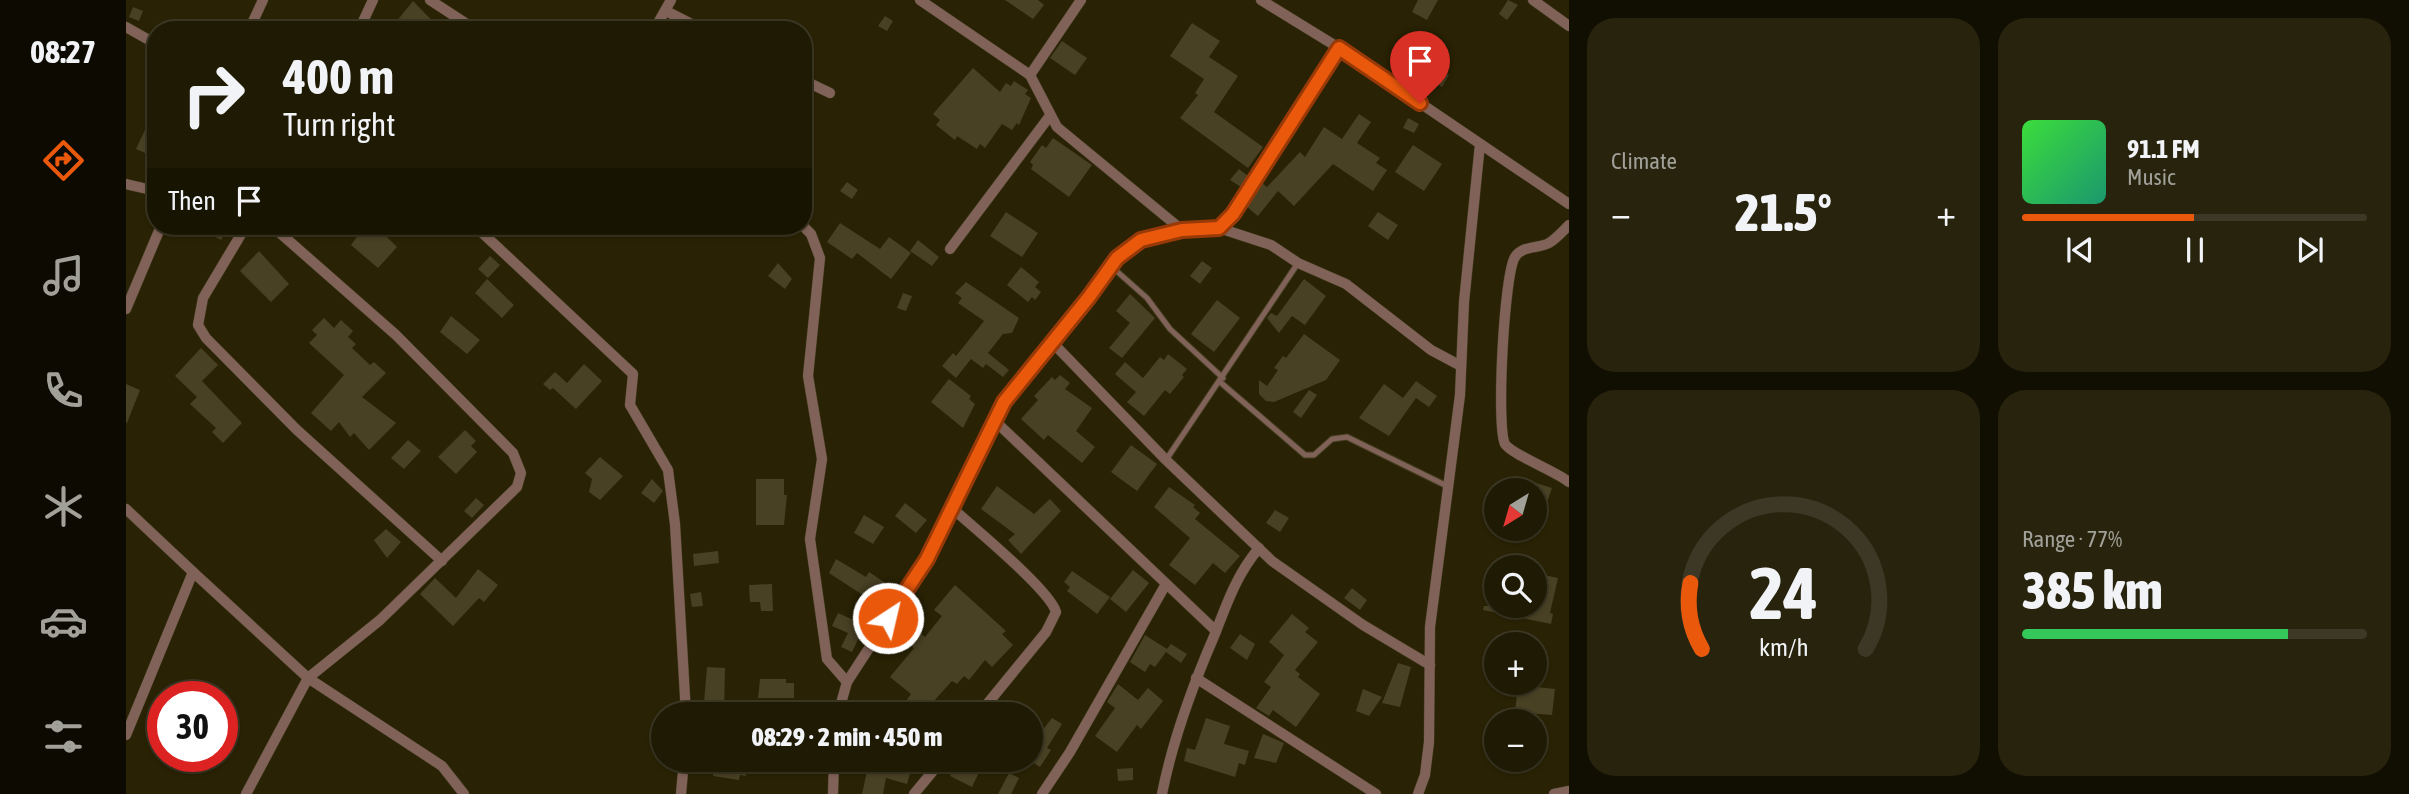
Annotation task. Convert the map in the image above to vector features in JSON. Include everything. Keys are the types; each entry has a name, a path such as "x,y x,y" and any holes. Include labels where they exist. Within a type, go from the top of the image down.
{"street":[{"path":"254,21 263,0"},
{"path":"363,21 373,0"},
{"path":"430,0 462,21"},
{"path":"660,21 671,0"},
{"path":"920,0 1030,75 1056,127 1182,230"},
{"path":"1030,75 1081,0"},
{"path":"1261,0 1339,48 1569,204"},
{"path":"1533,0 1569,26"},
{"path":"666,11 685,21"},
{"path":"126,27 147,39"},
{"path":"1219,228 1233,214 1339,48"},
{"path":"812,84 830,93"},
{"path":"950,248 1049,117"},
{"path":"1418,794 1425,775 1429,742 1432,615 1449,487 1480,144"},
{"path":"126,184 147,189"},
{"path":"1569,225 1549,243 1525,249 1514,258 1509,280 1501,388 1504,442 1511,451 1556,472 1569,482"},
{"path":"841,702 847,682 920,571 994,420 1017,382 1052,342 1117,258 1141,240 1182,230 1219,228 1271,245 1298,263 1346,284 1431,350 1461,366"},
{"path":"126,309 157,235"},
{"path":"241,235 203,298 198,325 206,338 297,430 442,561"},
{"path":"246,794 308,678 380,620 442,561 517,487 520,473 513,453 396,335 282,235"},
{"path":"485,235 633,374 630,405 668,470 675,524 685,702"},
{"path":"811,235 820,258 808,376 822,459 810,539 827,659 847,682"},
{"path":"1052,342 1166,460 1259,548 1363,625 1430,665"},
{"path":"994,420 1216,631"},
{"path":"952,508 1039,589 1056,612 1046,632 989,702"},
{"path":"126,509 308,678 442,766 464,794"},
{"path":"1162,794 1181,714 1245,565 1259,548"},
{"path":"126,734 193,572"},
{"path":"1042,794 1070,752 1166,584"},
{"path":"1196,678 1376,794"},
{"path":"681,794 683,772"},
{"path":"833,794 834,772"},
{"path":"914,794 932,772"},
{"path":"1554,794 1569,791"}],"lane":[{"path":"1166,460 1298,263"},
{"path":"1111,266 1147,298 1160,320 1295,450 1305,455 1314,455 1332,439 1347,437 1449,487"}],"building":[{"path":"1005,0 1038,0 1044,5 1033,19"},
{"path":"1418,0 1438,0 1427,20 1412,12"},
{"path":"1508,0 1518,5 1507,20 1499,14"},
{"path":"413,1 432,21 397,21"},
{"path":"133,7 143,11 139,21 129,17"},
{"path":"885,16 893,21 887,31 878,26"},
{"path":"1192,23 1220,41 1209,57 1238,76 1214,112 1263,147 1248,168 1180,118 1198,95 1195,93 1204,79 1170,56"},
{"path":"1062,41 1087,58 1075,75 1050,58"},
{"path":"1412,51 1449,75 1442,87 1404,62"},
{"path":"973,68 1000,92 1006,83 1011,86 1014,81 1028,90 1025,94 1031,98 1019,125 1017,123 1012,130 1002,124 985,148 980,144 977,149 957,136 955,140 936,125 940,120 933,114"},
{"path":"1359,114 1371,122 1357,143 1380,158 1376,163 1387,170 1373,191 1333,164 1294,206 1278,191 1258,216 1246,206 1262,183 1267,187 1300,152 1305,157 1324,127 1342,139"},
{"path":"1408,118 1419,124 1414,133 1403,128"},
{"path":"145,130 147,131 147,154 136,149"},
{"path":"1053,138 1092,165 1069,197 1031,169 1033,165 1030,162 1042,145 1046,148"},
{"path":"1413,145 1442,164 1424,191 1395,172"},
{"path":"1239,169 1248,176 1241,187 1230,180"},
{"path":"847,182 858,190 852,199 840,191"},
{"path":"1006,212 1038,233 1022,257 990,236"},
{"path":"1378,212 1398,225 1388,240 1368,226"},
{"path":"840,223 880,249 889,237 911,253 891,279 857,253 852,259 827,242"},
{"path":"358,235 385,235 397,247 378,268 351,245"},
{"path":"918,240 939,257 932,266 910,251"},
{"path":"259,251 289,284 271,302 240,271"},
{"path":"490,256 500,265 488,278 478,269"},
{"path":"1202,261 1212,268 1200,284 1190,276"},
{"path":"778,263 792,279 785,289 768,276"},
{"path":"1021,267 1039,282 1035,287 1041,292 1035,300 1032,297 1028,302 1007,285"},
{"path":"487,279 514,305 502,318 475,293"},
{"path":"1304,279 1326,296 1305,325 1292,316 1279,333 1267,318 1271,313 1277,316"},
{"path":"966,282 1019,318 1012,333 1003,334 988,353 1009,370 1003,377 986,364 983,368 971,359 956,378 942,366 953,353 956,356 984,321 958,303 962,298 955,293"},
{"path":"903,293 912,296 906,311 897,308"},
{"path":"1130,294 1155,318 1122,358 1109,348 1130,323 1116,311"},
{"path":"1217,300 1240,318 1214,352 1191,334"},
{"path":"451,316 480,340 467,354 440,332"},
{"path":"324,318 334,328 341,320 353,331 348,337 356,344 352,348 370,365 374,362 386,373 362,397 396,423 369,450 354,433 350,437 339,422 331,431 311,413 344,375 309,343 317,335 312,330"},
{"path":"1304,334 1340,360 1326,380 1274,402 1266,401 1259,394 1259,380 1267,386 1278,370 1274,368 1283,356 1286,358"},
{"path":"201,348 218,365 202,381 242,423 223,443 212,432 216,428 190,404 197,397 175,376"},
{"path":"1168,354 1187,369 1182,375 1184,377 1170,394 1165,390 1144,416 1127,402 1136,392 1115,374 1125,362 1143,378 1160,357 1164,360"},
{"path":"584,364 602,381 576,409 553,388 550,390 543,384 555,372 567,383"},
{"path":"1060,375 1070,383 1065,389 1092,408 1076,431 1095,447 1082,463 1048,435 1044,440 1021,419 1038,400 1034,396 1052,377 1055,380"},
{"path":"949,379 971,396 969,399 975,404 963,428 931,402"},
{"path":"1416,381 1437,396 1429,407 1416,398 1389,436 1359,418 1384,384 1403,398"},
{"path":"126,384 140,390 127,423 126,423"},
{"path":"1309,390 1317,395 1301,418 1293,412"},
{"path":"465,430 476,441 471,446 477,452 456,474 438,457"},
{"path":"408,440 421,451 404,469 391,458"},
{"path":"1131,445 1157,464 1137,491 1111,472"},
{"path":"600,457 623,476 600,500 589,492 592,479 585,473"},
{"path":"652,479 663,491 654,503 641,493"},
{"path":"756,479 784,479 784,495 787,495 784,525 756,525"},
{"path":"997,486 1034,514 1050,499 1061,511 1021,554 1008,540 1015,534 981,509"},
{"path":"1547,486 1552,488 1547,503"},
{"path":"1169,487 1195,505 1193,507 1200,513 1195,519 1240,556 1225,573 1213,563 1195,585 1169,565 1190,538 1154,507"},
{"path":"476,498 484,505 472,518 464,511"},
{"path":"905,503 927,520 916,533 895,516"},
{"path":"1275,510 1289,518 1280,532 1266,523"},
{"path":"864,515 884,527 873,544 854,533"},
{"path":"386,529 401,542 387,558 374,540"},
{"path":"718,551 719,563 694,566 693,554"},
{"path":"836,559 866,577 869,572 890,586 878,605 829,573"},
{"path":"478,569 498,585 484,602 479,598 453,626 420,594 435,578 456,598"},
{"path":"1133,570 1149,583 1126,612 1110,599"},
{"path":"1072,571 1110,597 1097,614 1067,591 1070,587 1064,582"},
{"path":"1547,576 1558,578 1550,613 1553,614 1551,624 1522,618 1547,618"},
{"path":"772,584 773,611 761,611 760,602 750,602 749,585"},
{"path":"955,585 1006,631 1002,634 1013,645 992,667 985,660 969,680 964,676 957,684 952,681 933,702 907,702 911,694 890,677 914,648 899,636 908,624 925,637 942,616 934,610"},
{"path":"1352,588 1367,600 1360,610 1344,598"},
{"path":"701,592 703,606 692,607 690,594"},
{"path":"838,613 865,625 852,652 841,647 848,633 832,626"},
{"path":"1292,614 1309,628 1305,632 1318,642 1295,670 1300,674 1298,677 1320,694 1296,727 1273,710 1269,716 1256,708 1271,687 1264,682 1284,655 1269,642"},
{"path":"1240,634 1255,644 1247,660 1230,648"},
{"path":"1145,635 1167,649 1171,644 1187,654 1181,663 1166,652 1155,667 1150,664 1145,672 1130,662"},
{"path":"1398,663 1411,667 1400,707 1382,703"},
{"path":"707,667 725,668 724,702 704,702"},
{"path":"760,679 786,679 786,683 794,683 794,698 758,698"},
{"path":"1118,684 1138,700 1148,688 1163,701 1141,729 1137,725 1117,752 1095,736 1115,708 1107,702"},
{"path":"1547,688 1555,689 1552,715 1547,715 1547,709 1515,709 1517,695 1547,695"},
{"path":"1363,689 1382,697 1369,716 1356,711"},
{"path":"1052,718 1062,724 1047,748 1051,750 1043,762 1043,730"},
{"path":"1206,718 1230,726 1224,744 1249,751 1245,765 1239,763 1235,777 1184,761 1187,748 1195,750"},
{"path":"1263,734 1284,743 1276,763 1254,758"},
{"path":"1133,768 1133,780 1118,781 1117,769"},
{"path":"714,772 747,772 746,776 740,775 739,780 713,776"},
{"path":"867,772 910,772 907,784 886,778 883,794 862,794"},
{"path":"952,772 979,772 972,787 950,776"},
{"path":"1009,773 1019,778 1011,794 998,794"}],"route":[{"path":"888,618 927,559 1004,402 1017,382 1089,297 1117,258 1141,240 1182,230 1219,228 1233,214 1339,48 1420,103"}]}
